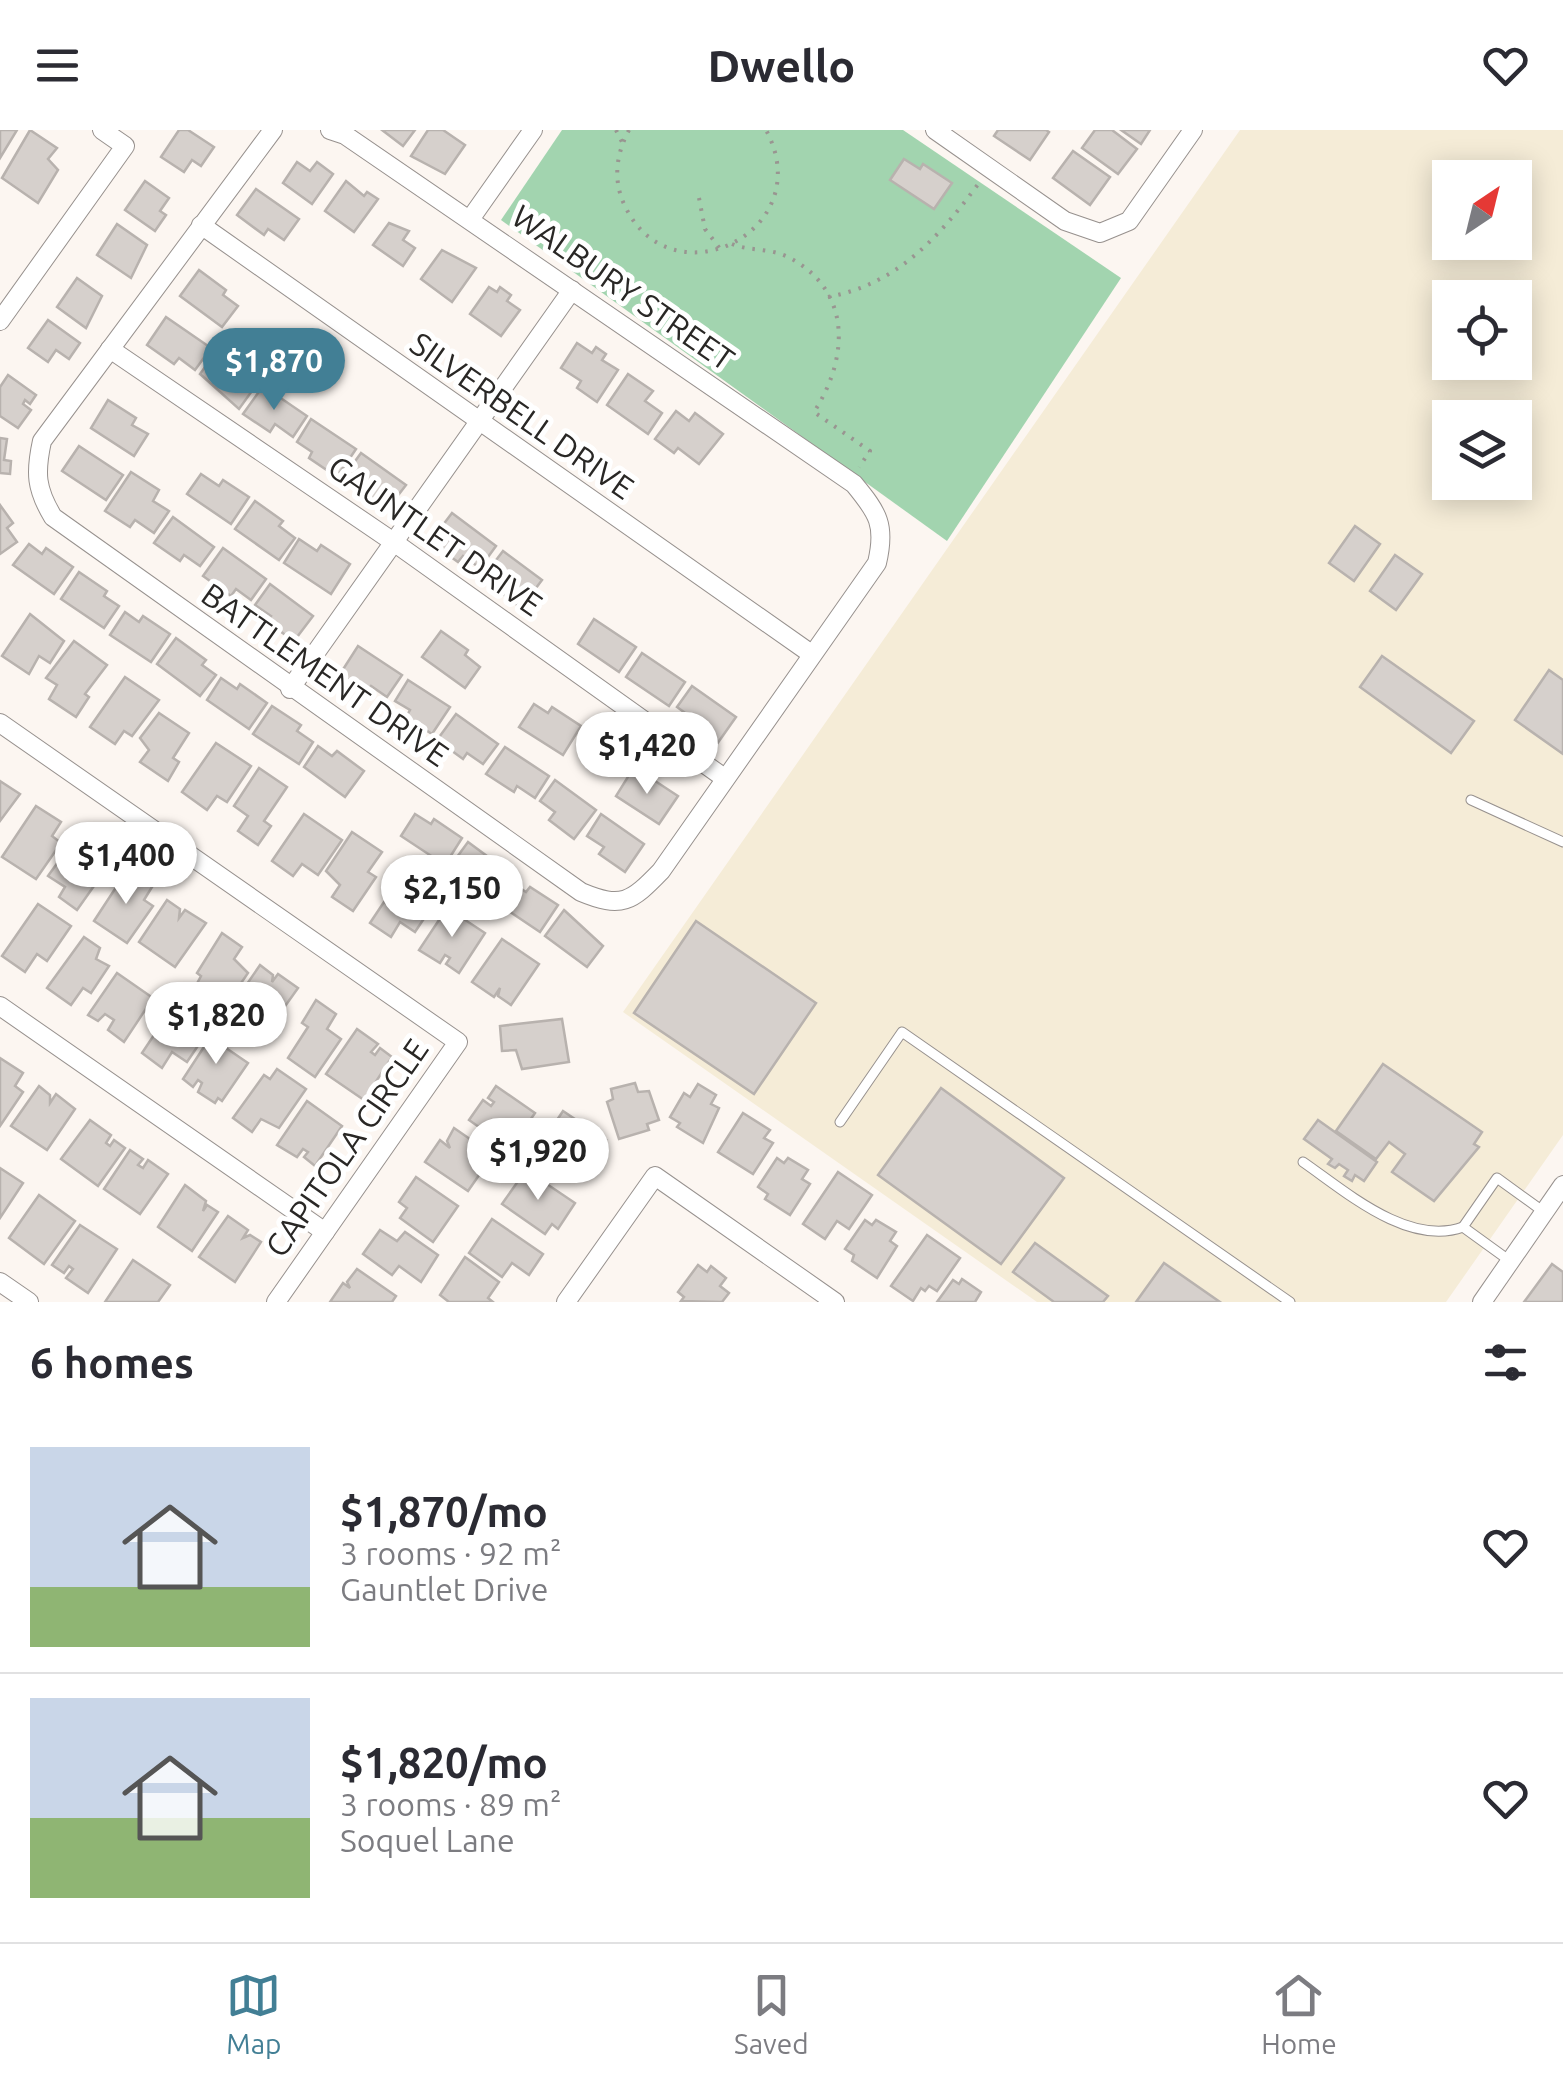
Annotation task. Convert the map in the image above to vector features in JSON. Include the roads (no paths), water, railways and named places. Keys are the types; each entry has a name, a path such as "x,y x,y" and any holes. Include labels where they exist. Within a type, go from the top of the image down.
{"street":[{"path":"0,320 126,146 102,130"},
{"path":"110,349 273,130"},
{"name":"WALBURY STREET","path":"330,130 345,135 471,218 850,481 874,507 884,535 877,562 810,653"},
{"path":"471,218 533,130"},
{"path":"948,134 1066,221 1100,233 1129,221 1193,130"},
{"name":"SILVERBELL DRIVE","path":"200,225 810,653"},
{"path":"290,688 572,290"},
{"name":"BATTLEMENT DRIVE","path":"110,349 42,441 36,470 38,493 53,517 580,892 610,904 636,896 661,871 724,777"},
{"name":"GAUNTLET DRIVE","path":"110,349 395,543 724,777"},
{"path":"724,777 810,653"},
{"name":"CAPITOLA CIRCLE","path":"0,723 458,1042 276,1302"},
{"path":"0,1006 325,1232"},
{"path":"566,1302 655,1176 835,1302"},
{"path":"1482,1302 1563,1185"},
{"path":"1544,1212 1563,1223"},
{"path":"0,1282 29,1302"}],"lane":[{"path":"1471,800 1563,842"},
{"path":"840,1122 902,1032 1290,1302"},
{"path":"1303,1162 1379,1214 1431,1230 1448,1232 1463,1227 1497,1178 1544,1212"},
{"path":"1463,1227 1510,1262"}]}
